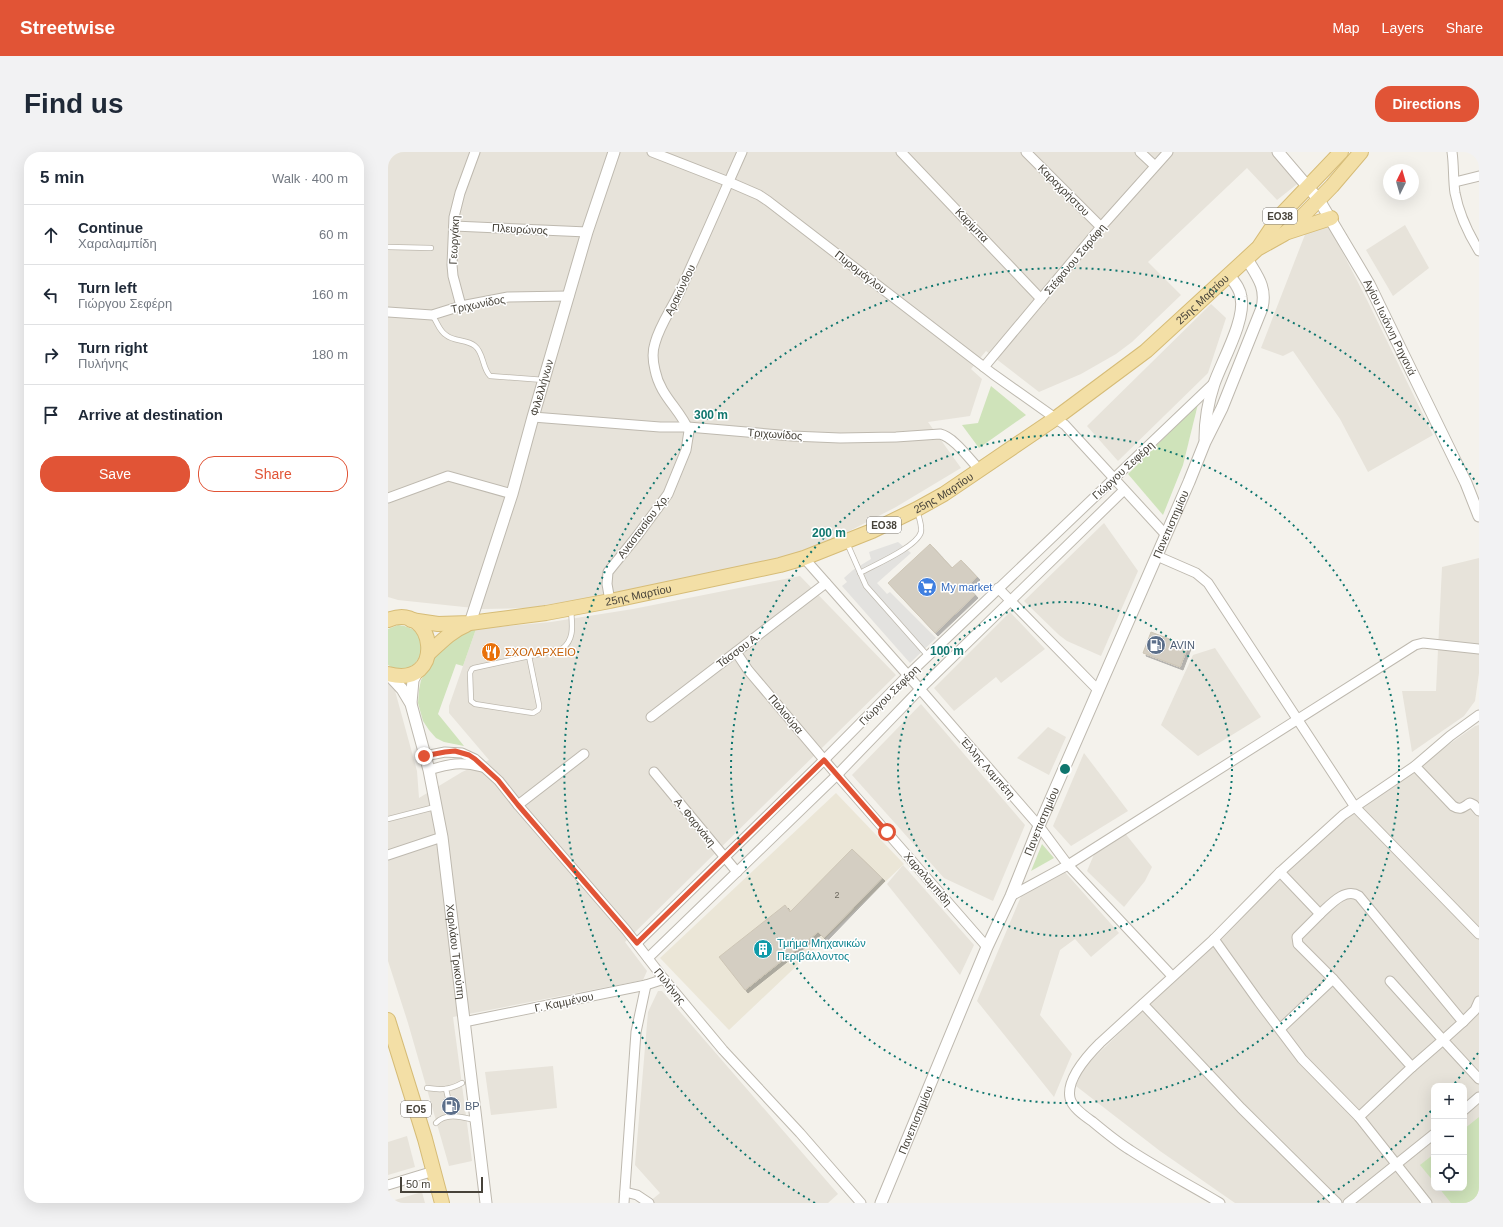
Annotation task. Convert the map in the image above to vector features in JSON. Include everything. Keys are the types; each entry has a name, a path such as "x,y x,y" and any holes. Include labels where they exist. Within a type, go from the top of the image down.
{"main road":[{"name":"ΕΟ38","path":"1252,254 1279,216 1341,152"},
{"name":"ΕΟ38","path":"1252,254 1284,234 1319,200 1361,152"},
{"path":"1284,234 1331,218"},
{"name":"25ης Μαρτίου","path":"411,620 438,624 470,623 527,616 610,601 740,574 804,558 872,531 944,494 1056,418 1146,351 1252,254"},
{"name":"ΕΟ38","path":"388,620 398,617 411,620"},
{"path":"411,620 424,630 428,638 428,654"},
{"name":"25ης Μαρτίου","path":"428,654 458,628 470,623"},
{"name":"ΕΟ38","path":"419,669 426,660 428,654"},
{"path":"388,674 404,676 419,669"},
{"name":"ΕΟ5","path":"388,1020 434,1171 442,1203"}],"street":[{"name":"Γεωργάκη","path":"460,306 452,265 454,217 460,193 475,152"},
{"name":"Φιλελλήνων","path":"470,623 512,494 587,232 614,152"},
{"name":"Πυρομάγλου","path":"652,152 729,182 759,195 768,201 984,367 1024,397 1056,418 1076,436 1166,535"},
{"name":"Αρακύνθου","path":"688,427 672,406 659,384 655,372 653,350 658,335 677,299 742,152"},
{"name":"Καρίμπα","path":"901,152 1041,299"},
{"name":"Καραχρήστου","path":"1026,152 1101,227"},
{"path":"1140,152 1155,166"},
{"name":"Στέφανου Σαράφη","path":"984,367 1101,227 1168,152"},
{"name":"Αγίου Ιωάννη Ρηγανά","path":"1278,152 1319,200 1369,284 1466,483 1479,516"},
{"path":"1452,152 1455,192 1459,210 1468,233 1479,251"},
{"path":"1455,182 1479,176"},
{"name":"Πλευρώνος","path":"454,226 587,232"},
{"name":"Πανεπιστημίου","path":"881,1203 988,947 1011,896 1039,826 1189,482 1204,442 1222,408 1262,308 1264,294 1263,287 1252,254"},
{"name":"Πανεπιστημίου","path":"1204,442 1207,412 1214,383 1238,323 1241,309 1241,296 1239,289 1229,275"},
{"name":"Τριχωνίδος","path":"388,312 432,315 460,306 508,298 569,296"},
{"name":"Γιώργου Σεφέρη","path":"637,943 998,588 1214,383"},
{"name":"Τριχωνίδος","path":"533,417 660,427 688,427 792,436 840,438 896,437 940,434 950,439 980,470"},
{"name":"Αναστασίου Χρ.","path":"610,601 606,578 608,572 668,494 686,450 690,434 688,427"},
{"path":"388,498 448,476 512,494"},
{"name":"Γιώργου Σεφέρη","path":"648,958 837,775 920,689 1124,490"},
{"path":"1157,556 1196,573 1208,583 1355,807 1479,934"},
{"name":"Έλλης Λαμπέτη","path":"804,558 1039,826 1068,866 1172,976"},
{"name":"Τάσσου Α.","path":"651,717 826,583"},
{"path":"998,588 1098,690"},
{"path":"1011,896 1068,866 1415,645 1424,643 1479,649"},
{"name":"Παλιούρα","path":"736,652 748,670 837,775"},
{"name":"Χαριλάου Τρικούπη","path":"410,704 413,680 419,669"},
{"name":"Χαριλάου Τρικούπη","path":"388,674 402,689 410,704 429,770 442,837 486,1203"},
{"path":"1220,1203 1129,1150 1085,1116 1072,1101 1071,1088 1082,1063 1089,1054 1214,938 1280,872 1343,816 1415,766 1450,736 1479,715"},
{"name":"Πυλήνης","path":"424,756 445,752 462,753 475,759 498,780 637,943 664,979 723,1050 862,1203"},
{"path":"518,805 584,754"},
{"name":"Πυλήνης","path":"429,770 457,763 482,767"},
{"path":"1415,766 1452,806 1457,809 1462,809 1470,803 1479,810"},
{"name":"Α. Φαρνάκη","path":"654,772 737,872"},
{"name":"Χαραλαμπίδη","path":"837,775 988,947"},
{"path":"388,855 442,837"},
{"path":"1280,872 1320,914"},
{"path":"1412,1067 1333,979 1297,942 1297,937 1299,934 1320,914 1344,894 1352,893 1359,896 1463,1022"},
{"path":"1214,938 1302,1059 1359,1117 1427,1203"},
{"name":"Γ. Καμμένου","path":"464,1022 646,985 664,979"},
{"path":"1280,1029 1333,979"},
{"path":"1390,981 1479,1079"},
{"path":"624,1203 636,1032 646,985"},
{"path":"1359,1117 1463,1022 1475,1010 1479,1001"},
{"path":"1143,1004 1241,1108 1337,1203"},
{"path":"1467,1108 1479,1098"},
{"path":"1348,1203 1431,1136"},
{"path":"388,1185 434,1171"},
{"path":"625,1192 637,1195 649,1203"}],"lane":[{"path":"388,247 431,248"},
{"path":"432,315 445,335 475,345 487,373 490,376 544,380"},
{"path":"860,573 911,545 918,538 921,526 917,509"},
{"path":"847,541 866,586 928,656"},
{"path":"529,656 539,705 536,712 533,713 475,704 471,702 470,672 472,669 529,656 562,649 570,642 572,630 570,608"},
{"path":"388,819 435,807"},
{"path":"427,1088 446,1089 455,1087 462,1083"},
{"path":"446,1089 452,1116"},
{"path":"436,1123 442,1118 452,1116 475,1120"}],"shaded area":[{"path":"388,152 1275,152 1301,181 1277,200 1247,168 1148,262 1181,295 1132,342 1116,354 1081,374 1039,392 986,351 971,369 982,379 970,416 928,422 961,468 896,507 832,540 787,557 587,598 528,608 483,609 398,600 388,597"},
{"path":"1328,224 1433,435 1368,472 1340,419 1293,351 1283,356 1261,348 1306,232"},
{"path":"1405,225 1429,268 1393,296 1366,250"},
{"path":"1211,304 1226,318 1208,373 1118,461 1087,426"},
{"path":"1104,523 1138,571 1101,656 1067,641 1024,601"},
{"path":"898,542 911,553 877,583 887,594 890,592 936,638 910,663 842,586 847,582 844,578 853,570 871,559 869,552"},
{"path":"1479,558 1479,673 1475,701 1464,716 1412,752 1402,691 1436,691 1442,567"},
{"path":"800,576 896,675 625,942 647,971 643,980 453,1017 472,1161 449,1166 408,1023 388,961 388,683 394,687 417,771 419,798 462,772 489,760 449,713 449,706 476,629 551,622 633,609"},
{"path":"1010,612 1045,649 1001,683 996,677 954,711 934,688"},
{"path":"1215,648 1261,717 1198,756 1161,725 1193,655"},
{"path":"921,704 1025,825 993,901 944,878 852,775"},
{"path":"1479,725 1479,1203 1235,1203 1160,1151 1076,1086 1082,1069 1343,819 1475,726"},
{"path":"1048,727 1066,737 1049,775 1017,758"},
{"path":"1084,753 1128,811 1071,846 1053,826"},
{"path":"836,793 904,864 729,1030 660,958"},
{"path":"1124,832 1152,867 1145,881 1124,907 1087,871 1095,852"},
{"path":"903,865 974,945 960,975 887,884"},
{"path":"1064,871 1119,933 1091,957 1075,939 1060,950 1040,1015 1072,1054 1054,1097 977,1001 1022,894"},
{"path":"658,991 662,991 838,1194 828,1203 648,1203 660,1193 635,1165 648,1012"},
{"path":"553,1066 557,1108 491,1115 485,1072"},
{"path":"407,1136 415,1167 388,1175 388,1142"},
{"path":"422,1192 425,1203 388,1203 388,1202"}],"green space":[{"path":"991,386 1026,415 979,448 962,425 978,423"},
{"path":"1198,404 1183,465 1163,515 1128,474"},
{"path":"398,625 411,629 419,636 422,645 416,662 408,668 399,669 388,665 388,629"},
{"path":"476,629 463,666 456,664 438,714 464,746 444,742 436,738 429,730 423,721 418,703 419,690 421,680 440,649 461,633"},
{"path":"1042,844 1054,858 1031,871"},
{"path":"1479,1117 1479,1203 1451,1203 1441,1191 1467,1191 1467,1127"},
{"path":"1431,1156 1431,1178 1420,1165"}],"building":[{"path":"930,544 952,568 961,560 977,577 967,586 975,595 935,633 888,583"},
{"path":"1151,632 1188,646 1180,667 1143,653"},
{"path":"852,849 882,878 824,938 818,932 745,990 719,957 785,905 790,912"}],"place":[{"name":"My market","path":"927,587"},
{"name":"AVIN","path":"1156,645"},
{"name":"ΣΧΟΛΑΡΧΕΙΟ","path":"491,652"},
{"name":"Τμήμα Μηχανικών Περιβάλλοντος","path":"763,949"},
{"name":"BP","path":"451,1106"}],"route":[{"path":"424,756 455,751 469,755 475,759 498,780 637,943 824,760 887,832"}]}
